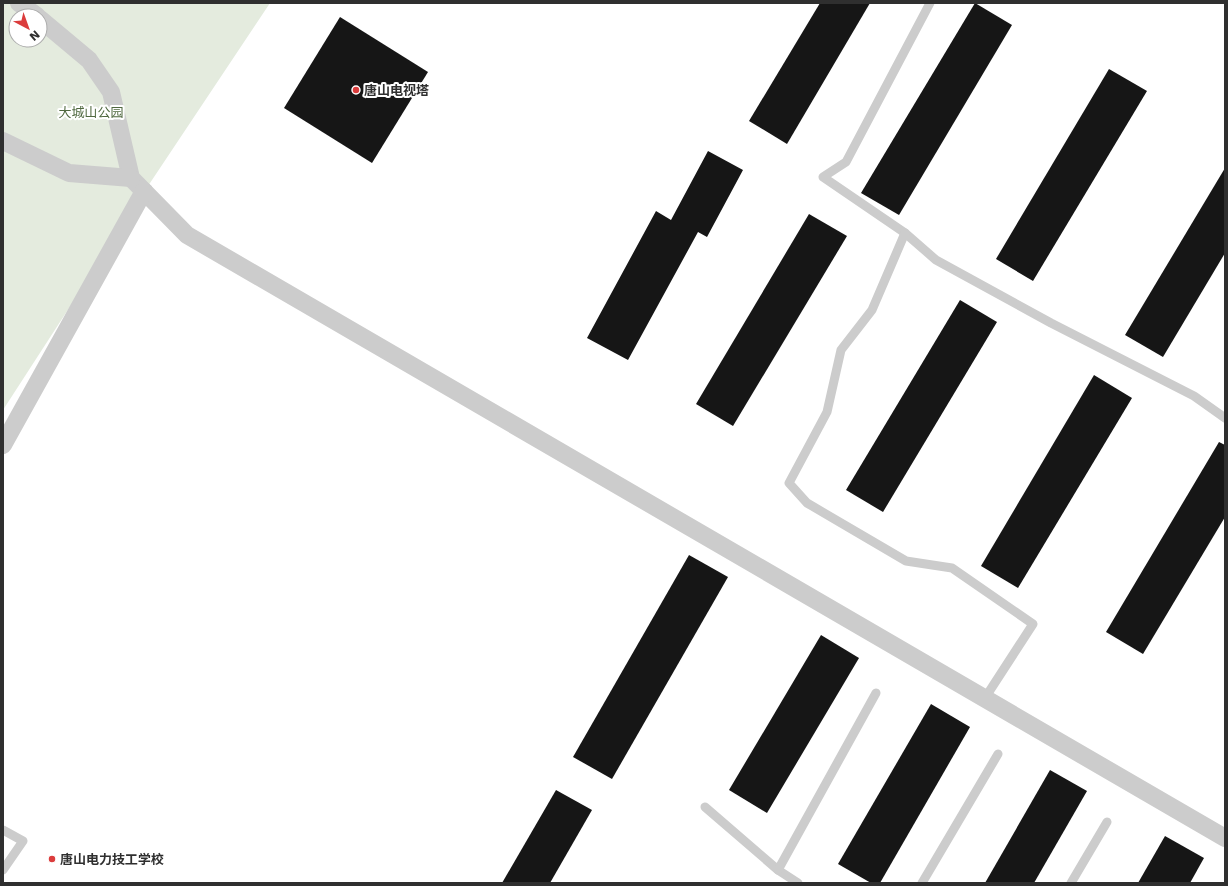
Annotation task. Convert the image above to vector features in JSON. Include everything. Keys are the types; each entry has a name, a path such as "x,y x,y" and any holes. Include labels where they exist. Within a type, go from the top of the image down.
{"street":[{"path":"48,26 89,60 112,92 131,178 186,235 1225,838"},
{"path":"3,142 69,173 131,178"},
{"path":"3,445 144,192"}],"lane":[{"path":"930,3 846,162 823,177 905,233 936,260 1051,322 1194,396 1225,418"},
{"path":"905,233 872,310 841,350 827,412 789,483 806,503 906,561 952,568 1033,624 984,698"},
{"path":"778,870 876,693"},
{"path":"922,883 998,754"},
{"path":"705,807 778,870 798,883"},
{"path":"1071,883 1107,822"},
{"path":"3,830 23,841 3,870"}],"green space":[{"name":"大城山公园","path":"3,3 270,3 150,183 3,410"}],"building":[{"path":"820,3 870,3 787,144 749,121"},
{"path":"975,3 1012,25 899,215 861,193"},
{"name":"唐山电视塔","path":"340,17 428,72 372,163 284,108"},
{"path":"1109,69 1147,91 1033,281 996,259"},
{"path":"708,151 743,170 707,237 698,232 628,360 587,338 656,211 671,220"},
{"path":"1225,168 1225,253 1163,357 1125,335"},
{"path":"809,214 847,236 733,426 696,404"},
{"path":"960,300 997,322 883,512 846,490"},
{"path":"1094,375 1132,398 1018,588 981,566"},
{"path":"1219,442 1225,445 1225,517 1143,654 1106,632"},
{"path":"689,555 728,577 612,779 573,757"},
{"path":"821,635 859,658 767,813 729,790"},
{"path":"931,704 970,727 880,883 871,883 838,864"},
{"path":"1050,770 1087,791 1034,883 985,883"},
{"path":"556,790 592,810 550,883 502,883"},
{"path":"1165,836 1204,858 1190,883 1138,883"}],"place":[{"name":"唐山电视塔","path":"356,90"},
{"name":"唐山电力技工学校","path":"52,859"}]}
